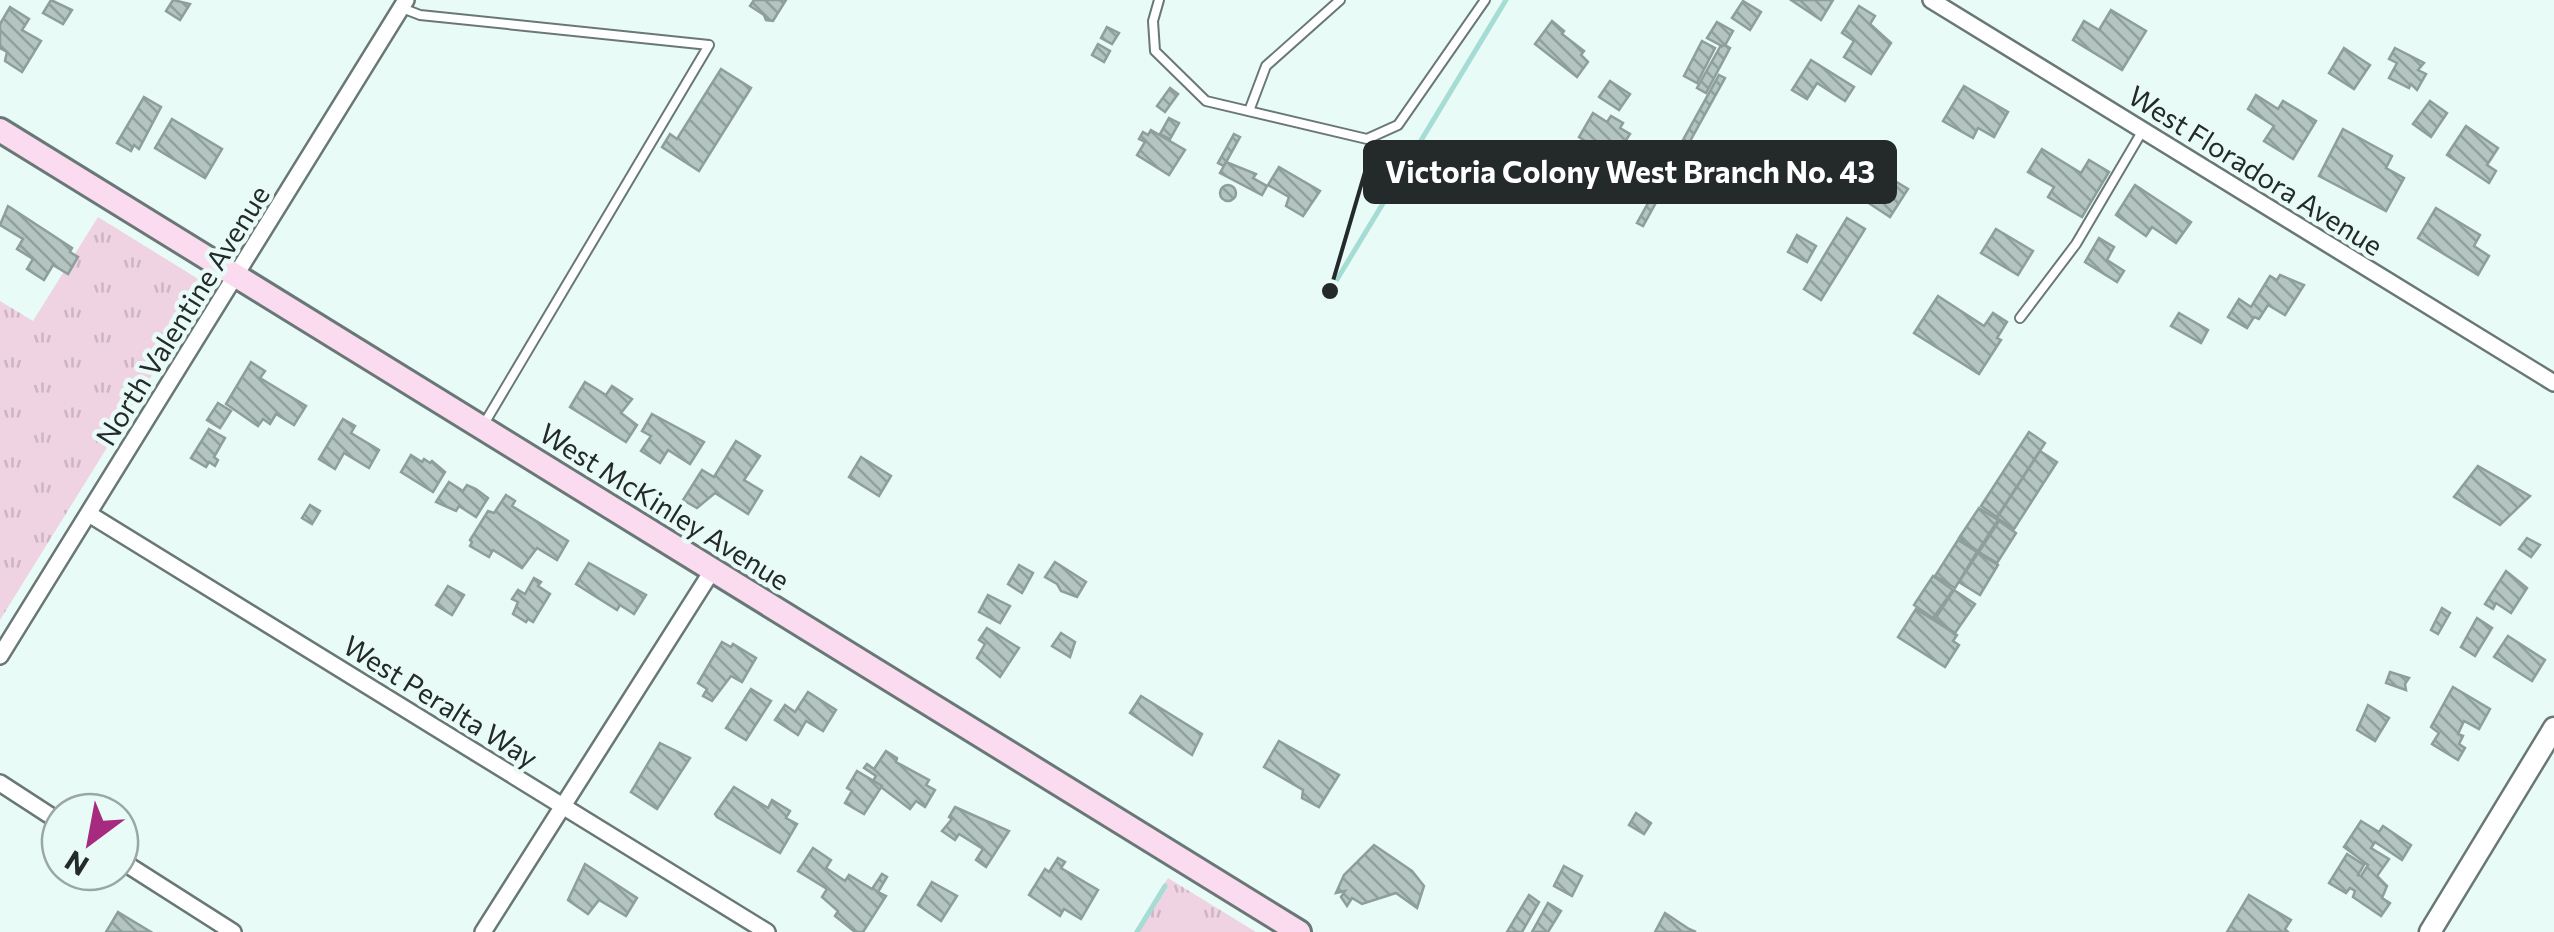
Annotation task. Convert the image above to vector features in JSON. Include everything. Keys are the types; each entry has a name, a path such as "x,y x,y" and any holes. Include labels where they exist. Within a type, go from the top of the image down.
{"main road":[{"name":"West McKinley Avenue","path":"0,130 1299,932"}],"street":[{"name":"West Floradora Avenue","path":"1931,0 2554,382"},
{"name":"North Valentine Avenue","path":"0,656 404,4"},
{"name":"West Peralta Way","path":"88,514 767,932"},
{"path":"483,932 712,570"},
{"path":"2430,932 2554,728"},
{"path":"0,783 40,809"},
{"path":"140,873 233,932"}],"lane":[{"path":"1159,0 1153,21 1155,51 1206,101 1367,139 1398,125 1485,0"},
{"path":"1248,111 1266,66 1340,0"},
{"path":"404,4 420,15 710,45 482,428"},
{"path":"2020,318 2076,244 2142,130"}],"green space":[{"path":"98,217 208,285 0,620 0,301 33,321"},
{"path":"1168,878 1256,932 1134,932"}],"building":[{"path":"51,0 72,10 63,24 43,13"},
{"path":"173,0 190,4 180,20 166,11"},
{"path":"754,0 786,0 773,21 750,6"},
{"path":"1791,0 1833,0 1821,20"},
{"path":"1743,1 1761,12 1750,30 1732,18"},
{"path":"1859,6 1875,16 1870,24 1891,43 1871,74 1844,57 1854,41 1842,33"},
{"path":"10,7 29,19 22,30 41,41 22,72 5,61 7,52 0,48 0,24"},
{"path":"2111,10 2146,31 2122,70 2073,40 2084,21 2099,30"},
{"path":"1552,21 1584,51 1581,55 1588,62 1577,77 1535,44"},
{"path":"1717,22 1733,31 1724,47 1707,38"},
{"path":"1107,27 1119,33 1112,44 1101,38"},
{"path":"1702,41 1715,48 1697,83 1684,76"},
{"path":"1098,44 1110,51 1104,62 1092,55"},
{"path":"1720,47 1730,48 1706,93 1697,88"},
{"path":"2344,48 2370,65 2354,89 2329,73"},
{"path":"2395,48 2424,63 2418,70 2426,74 2417,90 2411,84 2409,88 2389,78 2397,63 2389,59"},
{"path":"1811,60 1854,87 1845,101 1817,83 1807,99 1792,90"},
{"path":"721,69 751,88 699,171 662,147 670,134 677,139"},
{"path":"1719,75 1725,78 1643,226 1637,223"},
{"path":"1610,81 1630,94 1619,110 1599,97"},
{"path":"1964,86 2008,112 1994,137 1978,128 1973,138 1943,121"},
{"path":"1170,88 1178,94 1165,112 1157,106"},
{"path":"2256,95 2278,109 2283,101 2316,121 2293,159 2264,141 2274,126 2248,109"},
{"path":"144,97 161,107 139,149 134,145 131,151 117,143"},
{"path":"2430,101 2447,113 2431,137 2413,124"},
{"path":"1593,113 1607,122 1611,116 1623,123 1620,128 1630,134 1614,159 1579,137"},
{"path":"1169,118 1179,123 1170,139 1160,134"},
{"path":"172,119 222,149 205,178 155,148"},
{"path":"2466,126 2498,148 2487,165 2496,171 2489,183 2447,155"},
{"path":"2343,129 2392,156 2386,168 2404,178 2386,211 2319,176"},
{"path":"1151,130 1185,150 1169,175 1137,155 1145,142 1139,139 1143,132 1148,135"},
{"path":"1234,134 1240,137 1224,166 1218,163"},
{"path":"2042,149 2081,173 2089,160 2109,172 2082,217 2048,197 2054,187 2028,172"},
{"path":"1226,162 1256,174 1253,178 1267,186 1262,195 1220,173"},
{"path":"1279,167 1320,191 1303,216 1286,206 1289,197 1268,185"},
{"path":"1885,175 1908,189 1890,217 1867,202"},
{"path":"1228,185 1236,193 1228,201 1220,193"},
{"path":"2135,185 2191,222 2176,243 2152,227 2146,236 2116,215"},
{"path":"8,206 72,248 70,252 78,257 68,274 53,265 44,280 27,269 33,259 17,249 23,239 0,225"},
{"path":"2436,208 2480,235 2474,246 2489,256 2478,275 2418,238"},
{"path":"1847,218 1865,229 1821,300 1804,289"},
{"path":"1996,229 2033,251 2018,275 1981,253"},
{"path":"1797,235 1816,246 1807,262 1788,252"},
{"path":"2099,238 2114,247 2107,260 2124,271 2117,282 2085,262"},
{"path":"2280,275 2304,285 2285,315 2268,305 2247,328 2228,317 2239,299 2251,307 2270,276 2277,280"},
{"path":"1938,296 1984,326 1993,313 2007,322 1997,338 2001,340 1979,374 1914,333"},
{"path":"2179,313 2208,330 2201,343 2171,326"},
{"path":"251,362 265,371 260,378 306,406 294,425 276,414 270,424 263,419 258,426 226,404"},
{"path":"585,382 606,395 612,386 632,399 621,413 637,425 626,442 570,407"},
{"path":"218,403 231,411 220,428 207,420"},
{"path":"652,414 704,442 690,464 668,450 660,463 641,451 651,436 642,431"},
{"path":"343,419 355,426 351,433 379,450 369,468 344,453 335,469 319,459"},
{"path":"209,429 225,438 214,457 218,460 215,466 209,462 206,467 191,458"},
{"path":"2029,432 2045,443 1997,517 1981,506"},
{"path":"736,441 760,456 744,480 762,491 748,514 715,493 697,508 683,500 702,470 714,477"},
{"path":"2040,451 2057,462 2014,529 1997,518"},
{"path":"411,455 422,462 432,461 445,472 433,492 401,472"},
{"path":"861,457 891,476 879,496 849,477"},
{"path":"2478,466 2530,496 2500,525 2454,497"},
{"path":"449,482 463,491 467,485 488,498 476,517 459,506 456,511 436,502"},
{"path":"506,495 515,501 512,506 568,541 557,560 537,548 522,568 493,550 489,557 470,546 488,511 494,513"},
{"path":"310,505 320,511 312,524 302,518"},
{"path":"1979,508 1998,520 1978,551 1959,538"},
{"path":"1999,521 2016,533 1997,563 1979,552"},
{"path":"2527,538 2540,545 2531,557 2519,549"},
{"path":"1958,540 1977,552 1955,588 1935,576"},
{"path":"1978,553 1998,565 1980,595 1959,582"},
{"path":"1055,562 1086,582 1077,597 1061,591 1045,577"},
{"path":"589,563 646,595 634,614 620,605 617,610 576,584"},
{"path":"1019,565 1033,573 1022,593 1008,584"},
{"path":"2506,571 2527,588 2511,613 2496,603 2493,609 2485,604"},
{"path":"1933,576 1953,590 1933,618 1914,605"},
{"path":"534,578 550,594 533,622 526,622 513,614 518,602 512,599 518,590 525,594"},
{"path":"448,586 464,595 452,615 436,605"},
{"path":"1954,590 1975,604 1955,633 1935,619"},
{"path":"988,595 1010,606 1000,623 979,612"},
{"path":"2442,608 2450,613 2438,634 2431,630"},
{"path":"1916,609 1957,635 1953,641 1959,645 1945,667 1898,637"},
{"path":"2477,618 2492,628 2475,656 2461,647"},
{"path":"987,628 1019,648 1000,677 977,658 985,644 979,640"},
{"path":"1061,633 1075,642 1070,657 1052,646"},
{"path":"2508,636 2545,660 2532,681 2494,657"},
{"path":"722,642 756,658 742,682 731,676 712,701 703,696 707,689 698,683"},
{"path":"2390,672 2409,678 2406,690 2386,683"},
{"path":"2453,687 2490,709 2479,729 2464,721 2458,734 2463,736 2459,744 2465,748 2458,760 2432,744 2439,733 2431,727"},
{"path":"751,689 771,701 746,740 726,728"},
{"path":"808,692 836,710 823,731 806,721 798,735 775,720 785,705 795,712"},
{"path":"1141,696 1202,734 1192,755 1130,713"},
{"path":"2368,705 2389,718 2375,741 2357,730"},
{"path":"1279,741 1339,775 1319,807 1302,798 1303,790 1264,767"},
{"path":"660,743 690,758 657,809 631,792"},
{"path":"886,751 897,758 896,762 929,780 926,785 935,790 925,807 916,801 910,809 873,781 876,776 864,768 867,764 874,769"},
{"path":"857,771 882,786 864,814 845,803 852,791 847,788"},
{"path":"734,787 768,808 772,800 790,811 786,818 797,824 780,853 717,817 715,814"},
{"path":"955,807 1009,831 986,867 976,860 983,849 959,834 955,840 942,831 952,819 949,817"},
{"path":"1636,813 1651,823 1644,834 1629,825"},
{"path":"2361,821 2379,832 2383,826 2411,845 2402,860 2375,842 2371,848 2389,859 2377,876 2387,886 2382,898 2390,903 2381,916 2353,897 2355,891 2350,888 2346,893 2329,883 2347,854 2364,865 2358,875 2368,865 2344,847"},
{"path":"1374,845 1412,871 1424,886 1417,908 1396,893 1362,904 1352,898 1347,906 1341,897 1345,891 1336,893 1344,875"},
{"path":"813,848 831,860 826,868 845,881 849,875 872,889 882,874 887,877 878,892 886,896 863,932 855,932 835,916 838,911 822,897 827,889 798,871"},
{"path":"1058,858 1065,862 1061,868 1098,890 1081,919 1064,909 1060,916 1029,895 1045,869 1049,872"},
{"path":"585,864 637,898 626,916 599,900 588,914 568,900"},
{"path":"1564,866 1582,876 1572,896 1554,886"},
{"path":"932,882 957,896 941,921 918,905"},
{"path":"1529,895 1539,902 1522,932 1507,932"},
{"path":"2249,895 2291,920 2285,929 2288,932 2227,932"},
{"path":"1548,903 1561,911 1548,932 1532,932"},
{"path":"118,912 151,932 106,932"},
{"path":"1665,913 1689,929 1696,932 1655,932"}],"waterway":[{"path":"1330,291 1506,0"},
{"path":"1137,932 1165,886"}],"place":[{"name":"Victoria Colony West Branch No. 43","path":"1330,291"}]}
